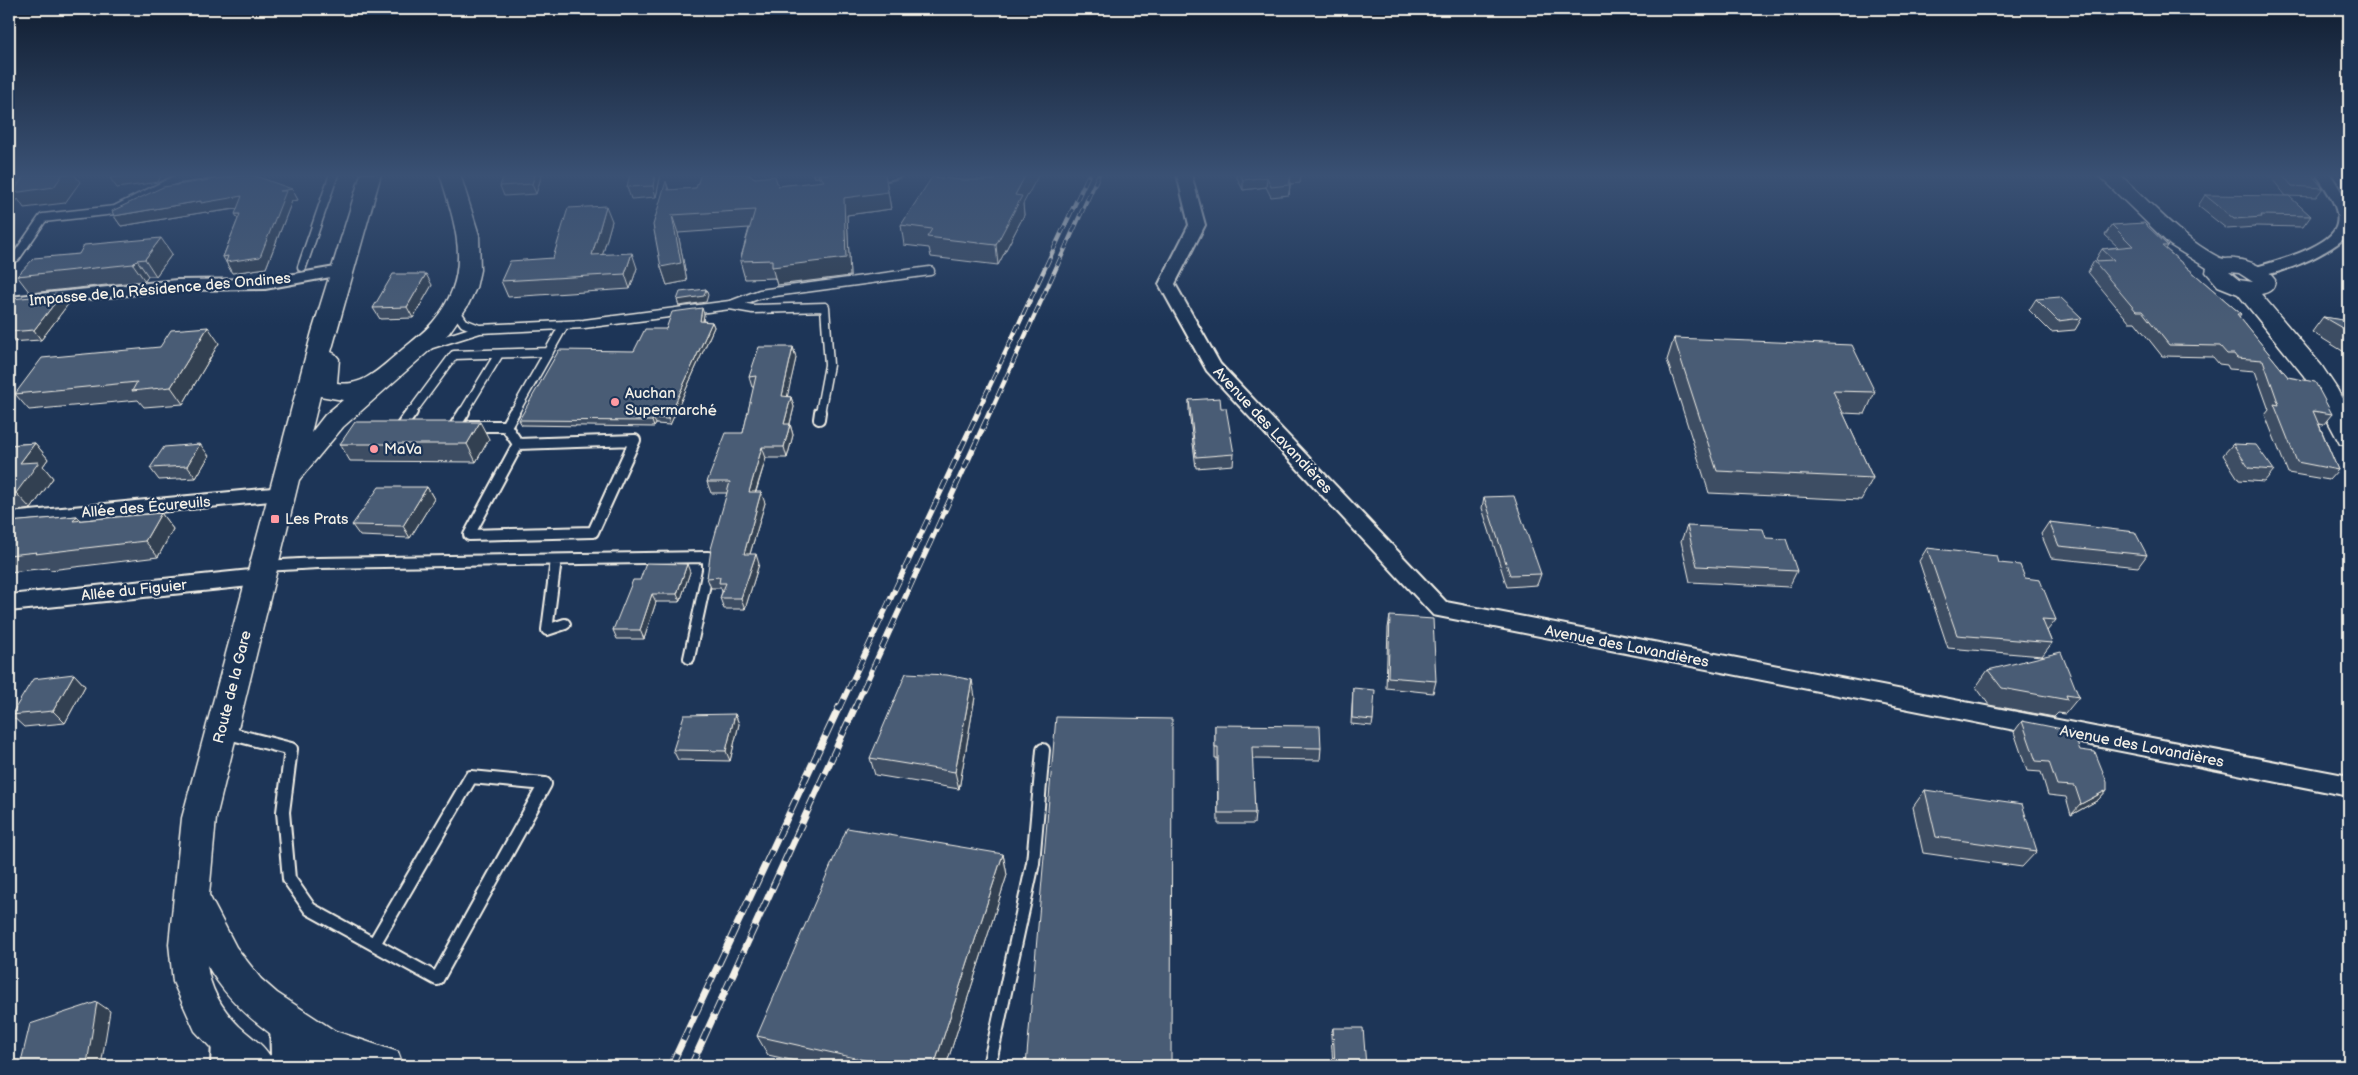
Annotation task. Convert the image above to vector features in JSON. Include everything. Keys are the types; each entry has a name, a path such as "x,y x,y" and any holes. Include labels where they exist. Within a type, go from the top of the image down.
{"main road":[{"name":"Route de la Gare","path":"283,1066 226,1052 191,982 188,944 199,818 324,332 355,224"},
{"name":"Route de la Gare","path":"284,487 334,421 441,328 455,310 468,283 471,262 466,224"},
{"path":"2161,224 2178,240 2220,267 2217,272 2223,280 2250,280 2261,312 2307,362 2322,384 2348,433"},
{"path":"324,332 330,338 323,378 324,389 345,392 372,386"},
{"name":"Route de la Gare","path":"193,897 206,928 223,960 242,987 284,1022 328,1048 384,1066"}],"street":[{"name":"Avenue des Lavandières","path":"1197,224 1167,284 1213,367 1440,609 2349,786"},
{"path":"2250,280 2332,241 2342,233 2344,224"},
{"name":"Impasse de la Résidence des Ondines","path":"9,302 177,285 265,284 341,271"},
{"name":"Allée des Écureuils","path":"9,520 284,487"},
{"name":"Allée du Figuier","path":"9,603 262,572"},
{"path":"283,1066 284,1022"}],"lane":[{"path":"16,258 39,224"},
{"path":"302,267 317,224"},
{"path":"413,353 453,336 480,329 564,325 730,305 760,294 930,271"},
{"path":"730,305 753,309 825,307 829,365 819,419"},
{"path":"455,310 459,318 467,326 480,329"},
{"path":"506,426 564,325"},
{"path":"419,427 401,427 454,356 549,352"},
{"path":"499,354 450,426 506,426"},
{"path":"506,426 518,444"},
{"path":"635,440 593,532 470,535 518,444 635,440"},
{"path":"262,572 318,563 708,557 708,570 689,658"},
{"path":"556,560 547,630 565,624"},
{"path":"220,731 290,749 283,812 289,878 310,909 437,979 545,784 471,778 374,944"},
{"path":"989,1066 1033,863 1043,750"}],"building":[{"path":"236,224 273,224 260,257 226,262 228,256 223,257"},
{"path":"563,224 601,224 592,255 632,253 625,274 501,281 510,261 553,258"},
{"path":"674,224 681,263 661,267 653,225"},
{"path":"751,224 845,224 846,258 772,267 772,260 740,261"},
{"path":"1007,224 996,245 927,237 932,229 901,225"},
{"path":"2145,224 2168,246 2162,246 2241,314 2237,314 2288,377 2315,382 2332,414 2313,411 2338,470 2297,462 2274,404 2279,405 2263,360 2237,358 2234,354 2227,354 2220,346 2169,345 2142,311 2136,311 2094,261 2114,260 2102,249 2133,246 2112,225"},
{"path":"161,238 145,259 137,260 133,264 17,276 34,258 79,254 84,245"},
{"path":"393,274 426,274 407,307 373,308"},
{"path":"706,289 704,296 677,300 680,292"},
{"path":"62,294 34,330 9,332 9,301 11,299"},
{"path":"2060,297 2082,318 2058,321 2036,299"},
{"path":"702,308 700,321 712,322 668,419 653,418 652,421 519,420 559,350 634,351 645,329 666,329 672,312"},
{"path":"2323,317 2349,321 2349,332"},
{"path":"208,327 171,387 132,391 137,382 15,394 42,358 160,347 171,330"},
{"path":"1674,338 1852,345 1875,392 1833,391 1873,478 1717,471"},
{"path":"759,347 793,347 782,396 791,397 784,424 790,424 784,447 762,447 749,492 761,492 744,554 756,554 741,598 720,598 726,583 719,583 720,577 707,578 711,549 730,482 707,482 726,433 743,433 756,376 749,377"},
{"path":"1220,398 1221,408 1226,408 1234,454 1196,457 1189,400"},
{"path":"355,422 480,422 467,444 340,444"},
{"path":"35,443 20,463 39,462 16,493 9,494 9,445"},
{"path":"200,444 187,466 150,468 164,447"},
{"path":"2233,444 2256,445 2274,470 2249,468"},
{"path":"379,487 427,487 403,526 352,525"},
{"path":"1514,496 1541,574 1510,575 1484,497"},
{"path":"161,513 145,541 35,554 37,552 9,555 9,522 77,516 73,521"},
{"path":"2049,522 2135,532 2147,555 2059,546"},
{"path":"1687,526 1763,529 1766,538 1786,539 1797,571 1697,566"},
{"path":"1927,548 1997,556 1999,563 2020,565 2025,578 2040,580 2056,620 2042,619 2052,643 1957,635"},
{"path":"646,563 687,564 677,594 652,594 640,630 613,630 633,580 640,580"},
{"path":"1390,616 1433,619 1436,681 1388,677"},
{"path":"2061,652 2079,697 2066,695 2068,700 2002,688 1988,670"},
{"path":"906,673 947,675 972,680 955,772 870,758"},
{"path":"74,674 53,711 11,715 33,679"},
{"path":"1353,688 1375,690 1373,720 1352,718"},
{"path":"735,714 726,751 673,750 684,715"},
{"path":"1056,717 1172,719 1171,1066 1026,1066"},
{"path":"2022,721 2072,731 2080,750 2095,752 2107,782 2107,790 2081,804 2075,786 2057,785 2049,762 2036,761"},
{"path":"1215,725 1320,726 1321,748 1252,747 1255,813 1218,813 1218,747 1215,747"},
{"path":"1925,790 2022,804 2037,851 1936,837"},
{"path":"847,828 1003,854 934,1066 891,1066 757,1036"},
{"path":"97,1002 87,1064 82,1066 20,1066 30,1024"},
{"path":"1333,1028 1363,1028 1366,1066 1335,1066"}],"railway":[{"path":"977,413 1065,224"},
{"path":"990,413 1076,224"},
{"path":"839,709 978,412"},
{"path":"854,709 990,412"},
{"path":"671,1066 839,707"},
{"path":"691,1066 855,707"}],"place":[{"name":"Auchan Supermarché","path":"615,402"},
{"name":"MaVa","path":"374,449"},
{"name":"Les Prats","path":"275,519"}]}
